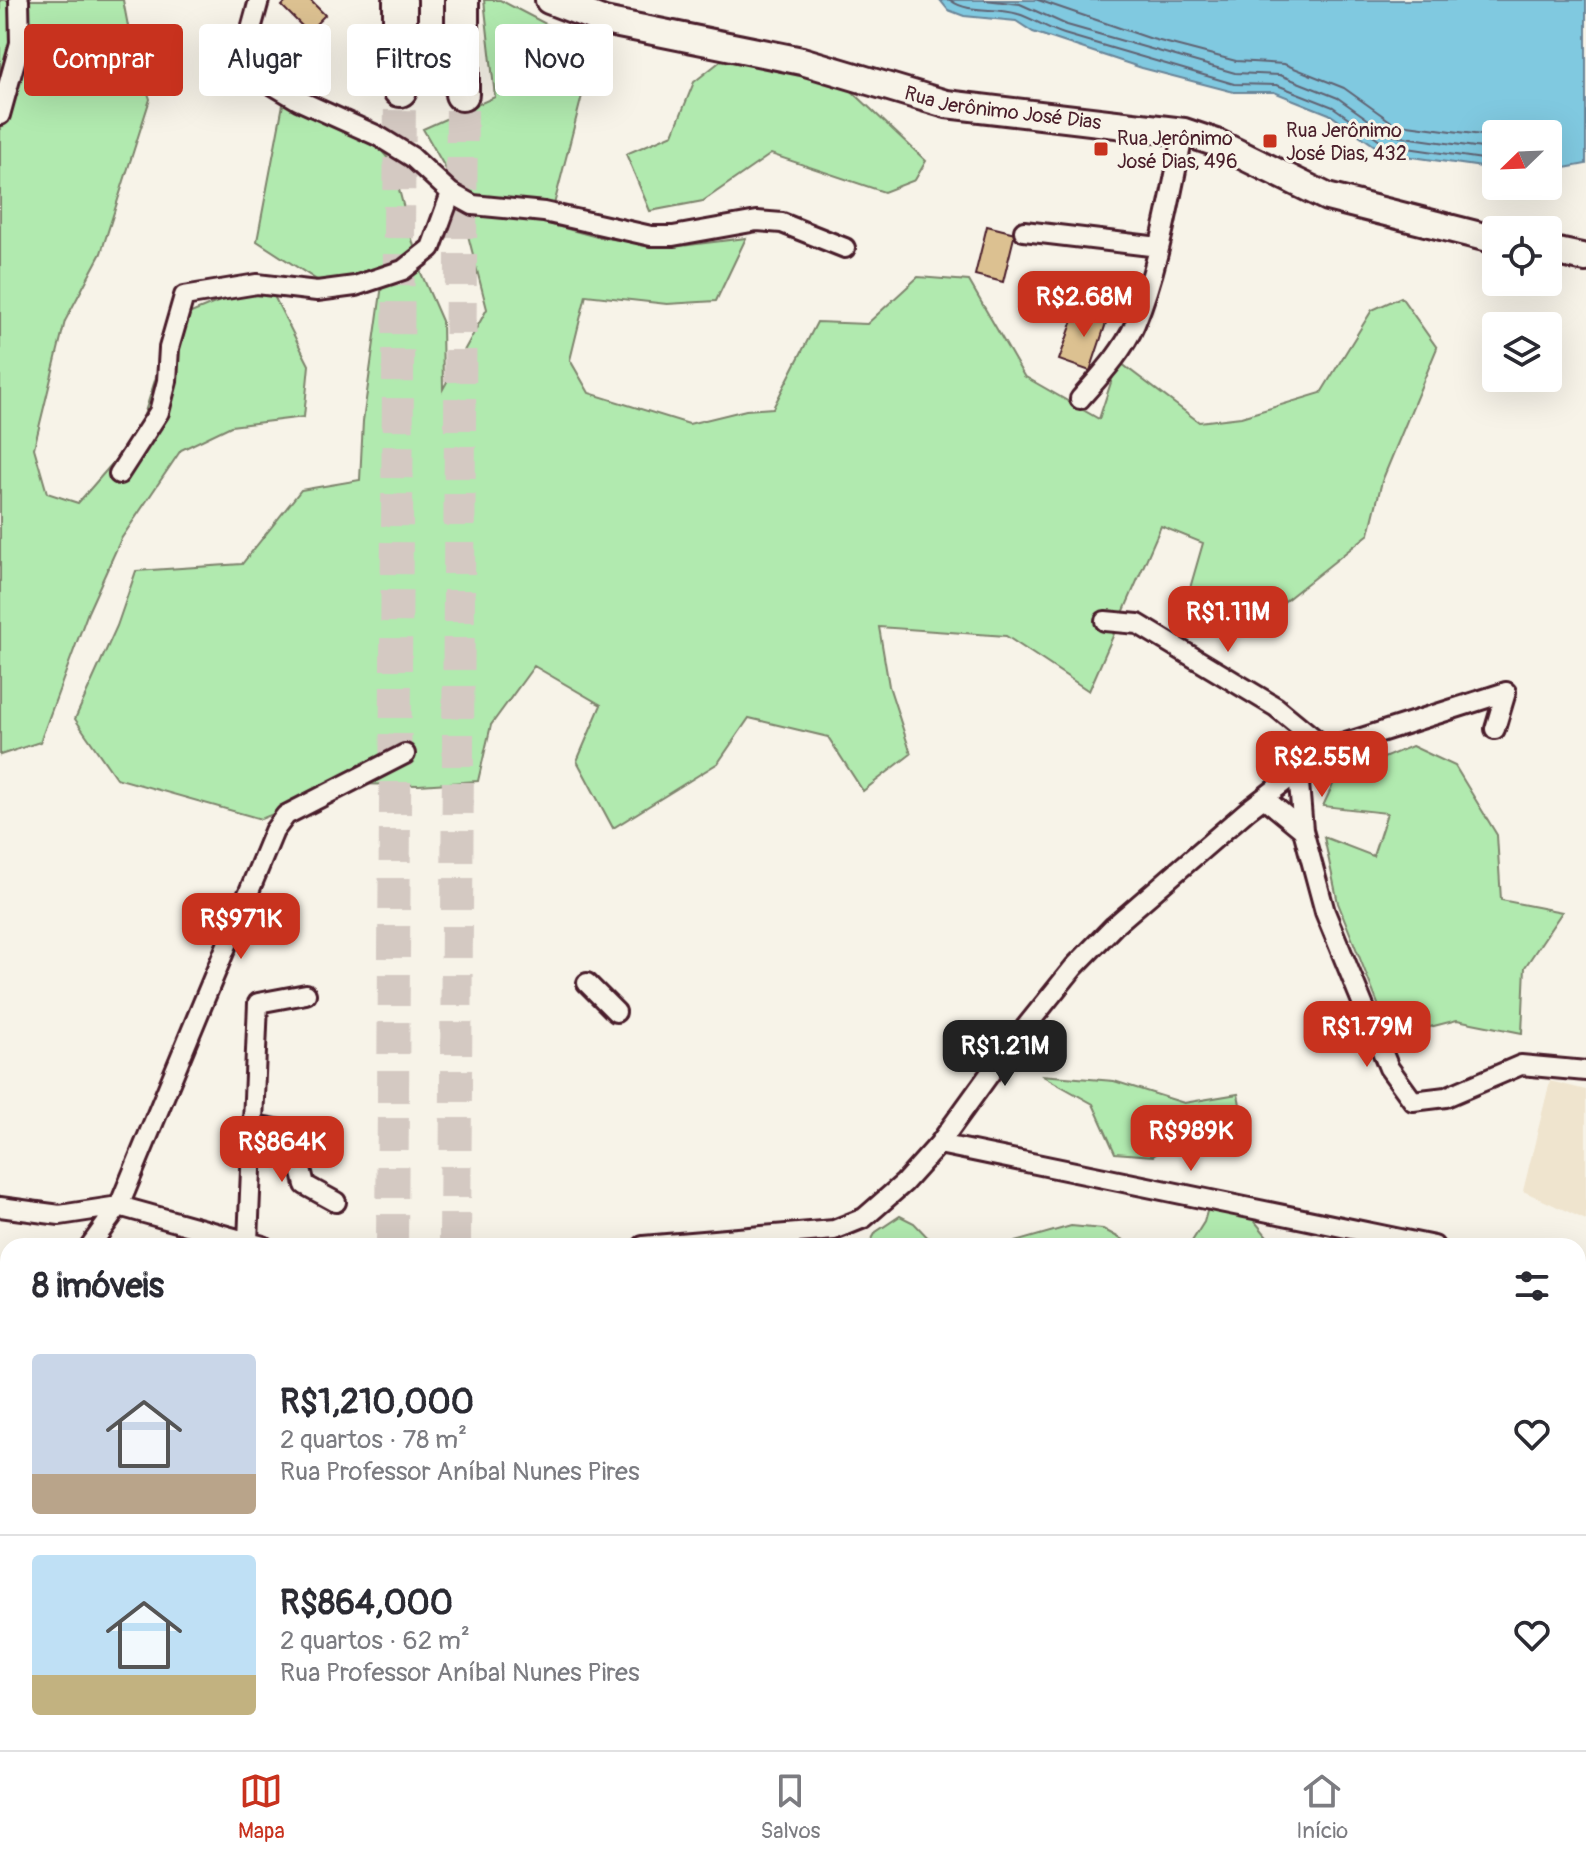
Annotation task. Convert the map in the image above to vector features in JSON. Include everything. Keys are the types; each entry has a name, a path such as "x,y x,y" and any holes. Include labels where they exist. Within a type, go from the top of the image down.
{"highway":[{"path":"400,0 400,24"},
{"path":"462,0 462,24"}],"main road":[{"name":"Rua Jerônimo José Dias","path":"549,0 618,24 791,58 946,104 1184,132 1217,143 1327,197 1482,236"},
{"path":"1562,253 1586,258"}],"street":[{"path":"0,115 20,43 19,0"},
{"path":"259,0 241,66 298,100 378,136 412,157 451,193 473,205 544,212 651,236 673,236 757,221 782,223 845,248"},
{"path":"1080,399 1116,356 1135,325 1159,247 1184,132"},
{"path":"119,474 159,412 167,381 169,348 184,296 257,284 317,291 342,288 403,270 431,248 451,193"},
{"path":"1024,231 1159,247"},
{"path":"1105,621 1138,624 1276,707 1327,749"},
{"path":"738,1238 834,1230 876,1209 939,1144 1004,1054 1074,967 1114,926 1264,798 1327,749 1506,692 1495,729"},
{"path":"96,1238 119,1206 274,831 286,815 405,754"},
{"path":"1298,772 1303,830 1334,938 1389,1068 1413,1101 1446,1097 1521,1065 1586,1071"},
{"path":"1264,798 1303,830"},
{"path":"587,983 616,1012"},
{"path":"256,1238 258,1003 306,994"},
{"path":"255,1125 292,1132 303,1181 336,1202"},
{"path":"939,1144 1395,1238"},
{"path":"0,1207 60,1215 119,1206 237,1238"}],"shaded area":[{"path":"1550,1081 1586,1090 1586,1220 1523,1191"}],"green space":[{"path":"0,0 123,0 128,24 24,24 24,96 149,96 150,99 101,253 65,321 34,448 47,493 78,503 138,434 174,320 227,298 271,290 309,365 304,417 231,426 181,450 121,539 88,612 40,742 0,755"},
{"path":"484,0 500,0 546,24 495,24 495,96 582,96 549,224 597,237 673,247 746,238 716,301 667,304 586,295 570,360 589,393 689,424 746,410 773,408 817,322 867,324 918,277 969,281 1024,376 1099,419 1118,361 1199,422 1241,417 1321,393 1372,310 1401,297 1437,348 1382,481 1369,534 1270,613 1216,612 1186,602 1203,543 1161,526 1089,691 1006,636 879,627 889,686 911,754 863,791 828,737 749,718 718,763 613,828 577,761 601,705 534,666 491,725 478,781 419,785 347,784 261,819 116,778 75,719 117,626 136,571 242,564 301,490 360,480 363,421 382,285 326,286 257,241 284,99 380,149 392,163 421,273 442,321 443,389 487,309 455,185 423,129 495,97"},
{"path":"727,56 839,79 926,161 915,180 884,192 771,154 703,201 650,211 626,154 673,134 694,82"},
{"path":"1412,746 1455,766 1497,835 1501,900 1562,912 1525,967 1522,1033 1457,1020 1391,1037 1338,903 1324,837 1373,856 1387,813 1323,806 1336,778"},
{"path":"1041,1075 1114,1081 1184,1103 1238,1094 1243,1120 1191,1131 1153,1156 1115,1153 1093,1104"},
{"path":"1243,1207 1268,1238 1194,1238 1208,1208"},
{"path":"900,1216 914,1223 928,1238 873,1238 876,1232"},
{"path":"1071,1226 1103,1229 1119,1238 1029,1238"}],"water":[{"path":"940,0 1586,0 1586,164 1562,168 1562,120 1482,120 1482,167 1385,153 1329,114 1274,92 1234,92 1142,68 1033,32 1016,21 964,16 948,10"}],"building":[{"path":"288,0 310,0 325,15 316,24 300,24 282,6"},
{"path":"987,226 1015,233 1003,282 975,275"},
{"path":"1078,306 1108,317 1090,371 1059,360"}],"tunnel":[{"path":"392,1238 400,96"},
{"path":"455,1238 462,96"}],"place":[{"name":"Rua Jerônimo José Dias, 432","path":"1270,141"},
{"name":"Rua Jerônimo José Dias, 496","path":"1101,149"}]}
